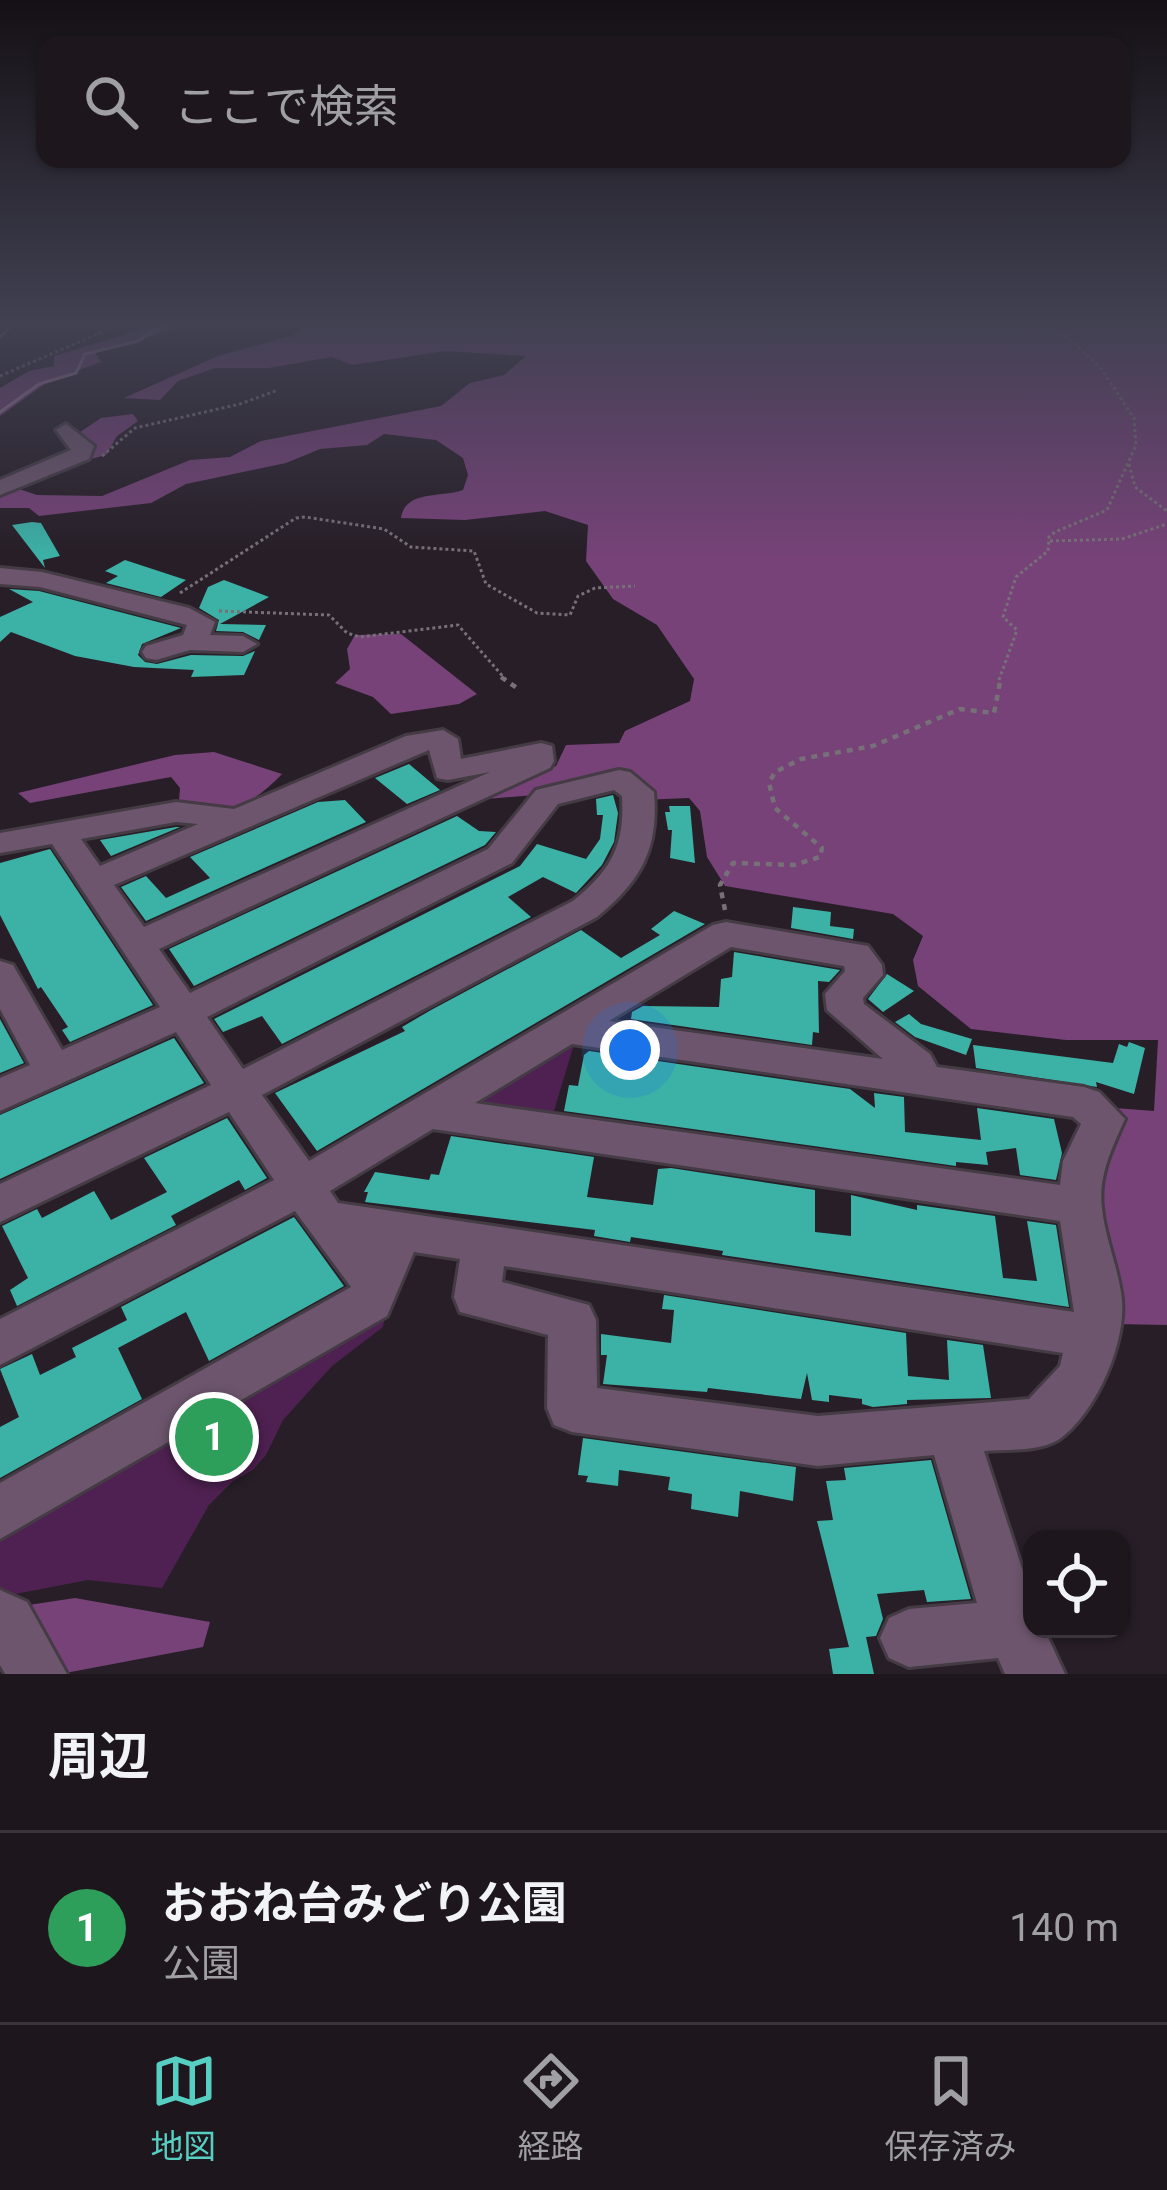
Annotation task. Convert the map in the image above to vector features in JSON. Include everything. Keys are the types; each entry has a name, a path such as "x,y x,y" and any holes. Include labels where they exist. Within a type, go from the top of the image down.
{"street":[{"path":"0,488 81,454 83,446 66,430"},
{"path":"0,576 51,581 202,622 193,642"},
{"path":"157,652 193,642 243,644"},
{"path":"92,881 417,742 443,740 448,771 541,752 539,760 139,944"},
{"path":"0,1095 184,1012 500,856 547,796 619,779 638,792 642,832 634,860 615,886 585,909 235,1091 0,1204"},
{"path":"0,843 176,812 238,819"},
{"path":"59,832 313,1203 378,1286"},
{"path":"0,1343 313,1203 428,1112 571,1030 726,922 855,956 864,965 864,975 844,994 846,1010 916,1064 922,1080"},
{"path":"0,974 53,1071"},
{"path":"485,1242 478,1297 572,1320 572,1408 818,1441 1041,1422 1082,1378 1099,1304 1079,1206 1084,1161 1104,1120 1084,1103 571,1030"},
{"path":"428,1112 1079,1206"},
{"path":"313,1203 401,1230 1092,1336"},
{"path":"0,1511 370,1301 401,1230"},
{"path":"909,1638 1025,1651 952,1431"},
{"path":"0,1618 8,1622 38,1674"}],"path":[{"path":"65,463 94,461 135,428 251,399"},
{"path":"1122,399 1135,419 1137,441 1128,473 1139,493 1167,511"},
{"path":"726,922 718,890 723,872 733,863 794,865 820,857 822,848 795,832 769,800 768,783 774,772 792,761 872,747 966,707 994,713 1000,673 1016,642 1017,630 1003,617 1016,575 1024,563 1048,551 1056,529 1109,508 1130,464"},
{"path":"168,611 296,518 305,517 384,529 411,548 474,551 486,584 541,616 570,615 578,596 595,588 635,586"},
{"path":"1067,517 1082,518 1088,525"},
{"path":"1049,541 1122,539 1167,524"},
{"path":"168,611 329,615 347,633 377,638 458,625 498,675 517,688"}],"shaded area":[{"path":"0,399 24,399 0,416"},
{"path":"450,399 1167,399 1167,1325 1114,1324 1093,1199 1115,1108 1154,1111 1158,1040 1066,1040 971,1029 918,986 913,960 923,936 893,914 725,886 707,857 700,811 689,798 640,800 633,787 474,800 556,766 566,745 619,743 625,731 690,701 694,679 657,625 613,599 586,561 588,525 545,511 465,520 401,518 416,499 463,490 468,475 463,458 436,440 384,434 367,445 320,449 286,463 186,484 151,503 39,516 29,508 0,508 0,491 10,486 37,495 102,496 190,460 230,457 261,441 441,406"},
{"path":"133,414 138,421 117,436 106,455 83,461 73,458 67,441 101,418"},
{"path":"401,634 477,694 459,704 391,714 373,697 335,683 350,669 347,649 355,635"},
{"path":"214,752 282,774 248,802 223,810 179,800 180,788 171,777 30,803 18,793 175,755"},
{"path":"575,1041 550,1124 459,1111"},
{"path":"387,1303 383,1327 332,1366 283,1420 253,1470 233,1481 209,1505 162,1588 88,1580 0,1597 0,1526"},
{"path":"75,1598 210,1622 203,1647 60,1674 22,1606"}],"building":[{"path":"41,523 60,556 43,560 45,568 12,525"},
{"path":"125,560 186,580 161,597 106,583 118,576 105,571"},
{"path":"224,580 269,597 220,624 266,625 259,640 243,632 216,631 219,620 199,608 208,587"},
{"path":"9,589 39,591 181,628 142,644 138,655 145,662 157,664 191,655 243,656 255,651 244,675 191,677 194,670 134,667 75,656 11,632 0,642 0,617 33,602"},
{"path":"409,764 440,790 407,804 375,778"},
{"path":"613,795 618,813 614,842 602,865 576,893 543,877 508,897 531,917 282,1044 262,1016 223,1032 214,1019 520,866 537,844 586,859 600,839 603,815 597,815 596,799"},
{"path":"345,800 366,822 146,921 121,887 146,876 166,898 210,878 190,857 318,802"},
{"path":"669,806 690,806 695,863 670,858 672,830 668,830 665,812 670,812"},
{"path":"457,816 479,831 496,832 485,845 194,986 169,949"},
{"path":"176,827 180,827 111,856 100,840"},
{"path":"50,849 153,1005 70,1042 62,1030 68,1027 38,989 0,915 0,863"},
{"path":"793,907 831,912 830,926 854,929 853,939 791,928"},
{"path":"674,911 705,924 317,1151 275,1093 405,1031 402,1027 431,1010 581,930 621,958 660,935 651,929"},
{"path":"734,952 840,970 829,982 818,981 819,1033 813,1032 812,1045 631,1019 632,1012 643,1006 719,1007 721,979 732,977"},
{"path":"887,974 914,991 883,1012 868,999"},
{"path":"909,1014 921,1024 972,1039 966,1055 915,1037 895,1022"},
{"path":"0,1019 24,1063 0,1073"},
{"path":"174,1038 204,1083 0,1179 0,1115"},
{"path":"1129,1042 1145,1048 1134,1094 1096,1082 1097,1087 976,1068 973,1045 1113,1063 1119,1044 1127,1047"},
{"path":"589,1051 850,1089 875,1108 874,1093 904,1097 905,1132 981,1140 977,1108 1054,1119 1062,1153 1056,1180 1020,1175 1016,1148 986,1152 988,1165 956,1162 956,1166 564,1111 569,1085 578,1086"},
{"path":"227,1118 267,1178 245,1190 239,1180 171,1216 176,1225 17,1306 10,1290 28,1278 2,1226 37,1209 42,1218 94,1191 111,1220 167,1192 144,1158"},
{"path":"451,1136 594,1157 587,1197 653,1205 658,1169 671,1168 815,1190 815,1232 851,1236 851,1195 917,1210 917,1205 995,1216 1003,1278 1037,1281 1027,1221 1056,1225 1069,1307 631,1237 630,1242 594,1236 595,1230 365,1202 368,1192 364,1192 375,1172 429,1180 431,1174 439,1175"},
{"path":"294,1217 344,1286 209,1361 186,1312 118,1348 142,1399 0,1478 0,1427 19,1417 0,1369 32,1354 40,1375 76,1357 72,1348 127,1320 121,1307"},
{"path":"664,1295 906,1333 908,1376 949,1380 947,1340 983,1345 991,1398 907,1400 907,1404 873,1407 862,1404 862,1399 829,1395 829,1402 812,1400 807,1373 801,1399 708,1388 707,1392 603,1384 607,1355 601,1355 601,1334 671,1343 674,1310 662,1309"},
{"path":"583,1438 796,1467 793,1501 740,1491 738,1517 691,1509 692,1494 668,1490 670,1477 619,1470 618,1486 586,1482 588,1476 578,1475"},
{"path":"931,1460 971,1599 927,1602 924,1590 877,1594 883,1619 876,1636 866,1637 874,1674 833,1674 829,1649 849,1647 817,1521 833,1520 826,1481 846,1480 844,1468"}],"waterway":[{"path":"0,412 18,399"}],"place":[{"name":"おおね台みどり公園","path":"214,1437"}]}
